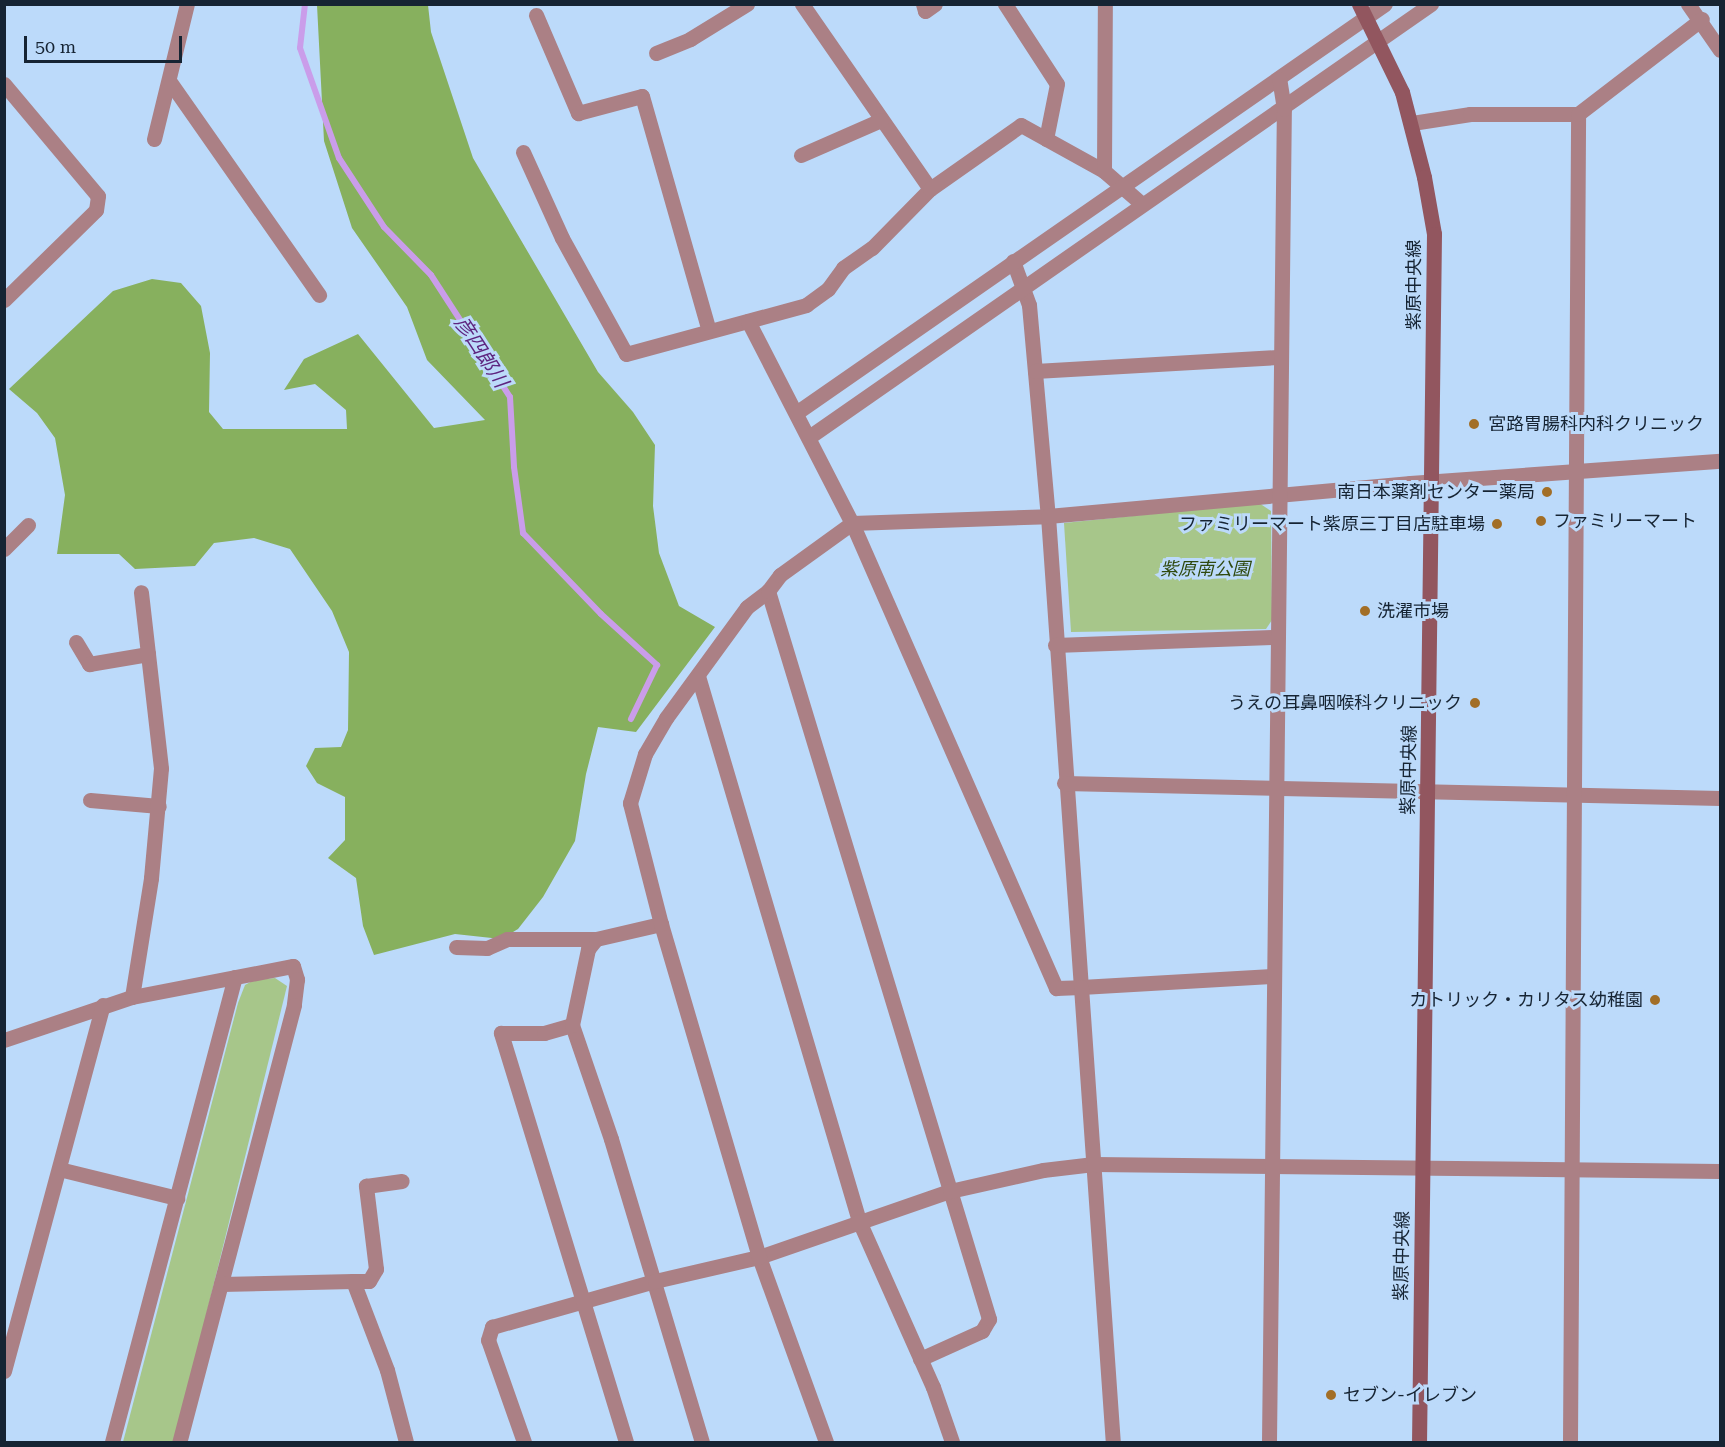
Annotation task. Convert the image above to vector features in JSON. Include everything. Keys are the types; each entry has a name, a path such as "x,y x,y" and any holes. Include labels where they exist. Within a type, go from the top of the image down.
{"street":[{"path":"154,139 170,82 187,4"},
{"path":"656,52 690,39 747,4"},
{"path":"802,4 930,189"},
{"path":"923,4 925,11 935,4"},
{"path":"1005,4 1057,84 1046,139"},
{"path":"1104,171 1105,4"},
{"path":"796,413 1279,79 1362,11 1385,4"},
{"path":"809,437 1024,289 1142,204 1284,109 1431,4"},
{"path":"1688,4 1702,19 1720,50"},
{"name":"紫原中央線","path":"1362,11 1378,41 1412,123 1434,234 1419,1443"},
{"path":"536,15 578,113 642,96 709,331"},
{"path":"1412,123 1470,114 1578,114 1702,19"},
{"path":"1269,1443 1274,1166 1284,109 1279,79"},
{"path":"170,82 319,294"},
{"path":"4,300 96,210 98,196 7,93"},
{"path":"1570,1443 1578,114"},
{"path":"801,155 881,120"},
{"path":"523,152 562,238 626,354 748,321 813,300 828,289 843,268 872,248 930,189 1022,125 1104,171 1142,204"},
{"path":"1013,261 1029,305 1048,516 1064,783 1081,987 1113,1443"},
{"path":"748,321 852,523 1056,988 1274,976"},
{"path":"1035,371 1281,357"},
{"path":"826,1443 759,1257 661,924 630,802 645,753 747,607 768,591 780,575 852,523 1048,516 1280,494 1720,461"},
{"path":"4,549 28,525"},
{"path":"768,591 989,1319 982,1331 920,1359"},
{"path":"132,997 159,806 161,768 141,592"},
{"path":"1055,645 1278,637"},
{"path":"76,642 88,664 148,654"},
{"path":"698,676 756,885 858,1221 945,1416 951,1443"},
{"path":"1064,783 1720,798"},
{"path":"90,800 159,806"},
{"path":"456,947 487,948 507,939 596,939 661,924"},
{"path":"596,939 588,949 572,1025 655,1281 702,1443"},
{"path":"4,1040 132,997 293,966 297,979 294,1005 179,1443"},
{"path":"112,1443 235,976"},
{"path":"4,1371 12,1315 59,1169 103,1005"},
{"path":"572,1025 544,1033 501,1033 626,1443"},
{"path":"524,1443 488,1340 492,1327 655,1281 759,1257 950,1191 1043,1170 1094,1164 1720,1171"},
{"path":"59,1169 177,1198"},
{"path":"221,1284 369,1281 376,1269 366,1186 402,1181"},
{"path":"353,1281 387,1370 406,1443"}],"green space":[{"path":"317,5 428,5 431,32 473,158 598,372 633,412 655,445 653,506 659,553 679,606 715,627 636,732 598,727 586,774 575,841 543,897 518,929 501,939 455,934 374,955 363,926 356,878 328,858 345,840 345,797 317,783 306,766 315,748 341,747 348,730 349,652 332,611 290,549 254,538 214,543 195,566 135,569 119,554 57,554 65,495 55,438 37,413 9,389 113,291 152,279 181,283 201,306 210,353 209,412 223,429 347,429 346,410 315,384 284,390 304,359 358,334 434,428 485,420 427,360 407,307 352,228 324,141"},
{"name":"紫原南公園","path":"1259,503 1271,511 1272,620 1266,629 1071,632 1064,523"},
{"path":"275,978 287,986 175,1442 123,1442 238,1003 245,985 254,980"}],"waterway":[{"name":"彦四郎川","path":"305,4 300,48 339,158 384,227 431,275 510,397 514,467 523,533 601,614 657,665 631,719"}],"place":[{"name":"宮路胃腸科内科クリニック","path":"1474,424"},
{"name":"南日本薬剤センター薬局","path":"1547,492"},
{"name":"ファミリーマート","path":"1541,521"},
{"name":"ファミリーマート紫原三丁目店駐車場","path":"1497,524"},
{"name":"洗濯市場","path":"1365,611"},
{"name":"うえの耳鼻咽喉科クリニック","path":"1475,703"},
{"name":"カトリック・カリタス幼稚園","path":"1655,1000"},
{"name":"セブン-イレブン","path":"1331,1395"}]}
